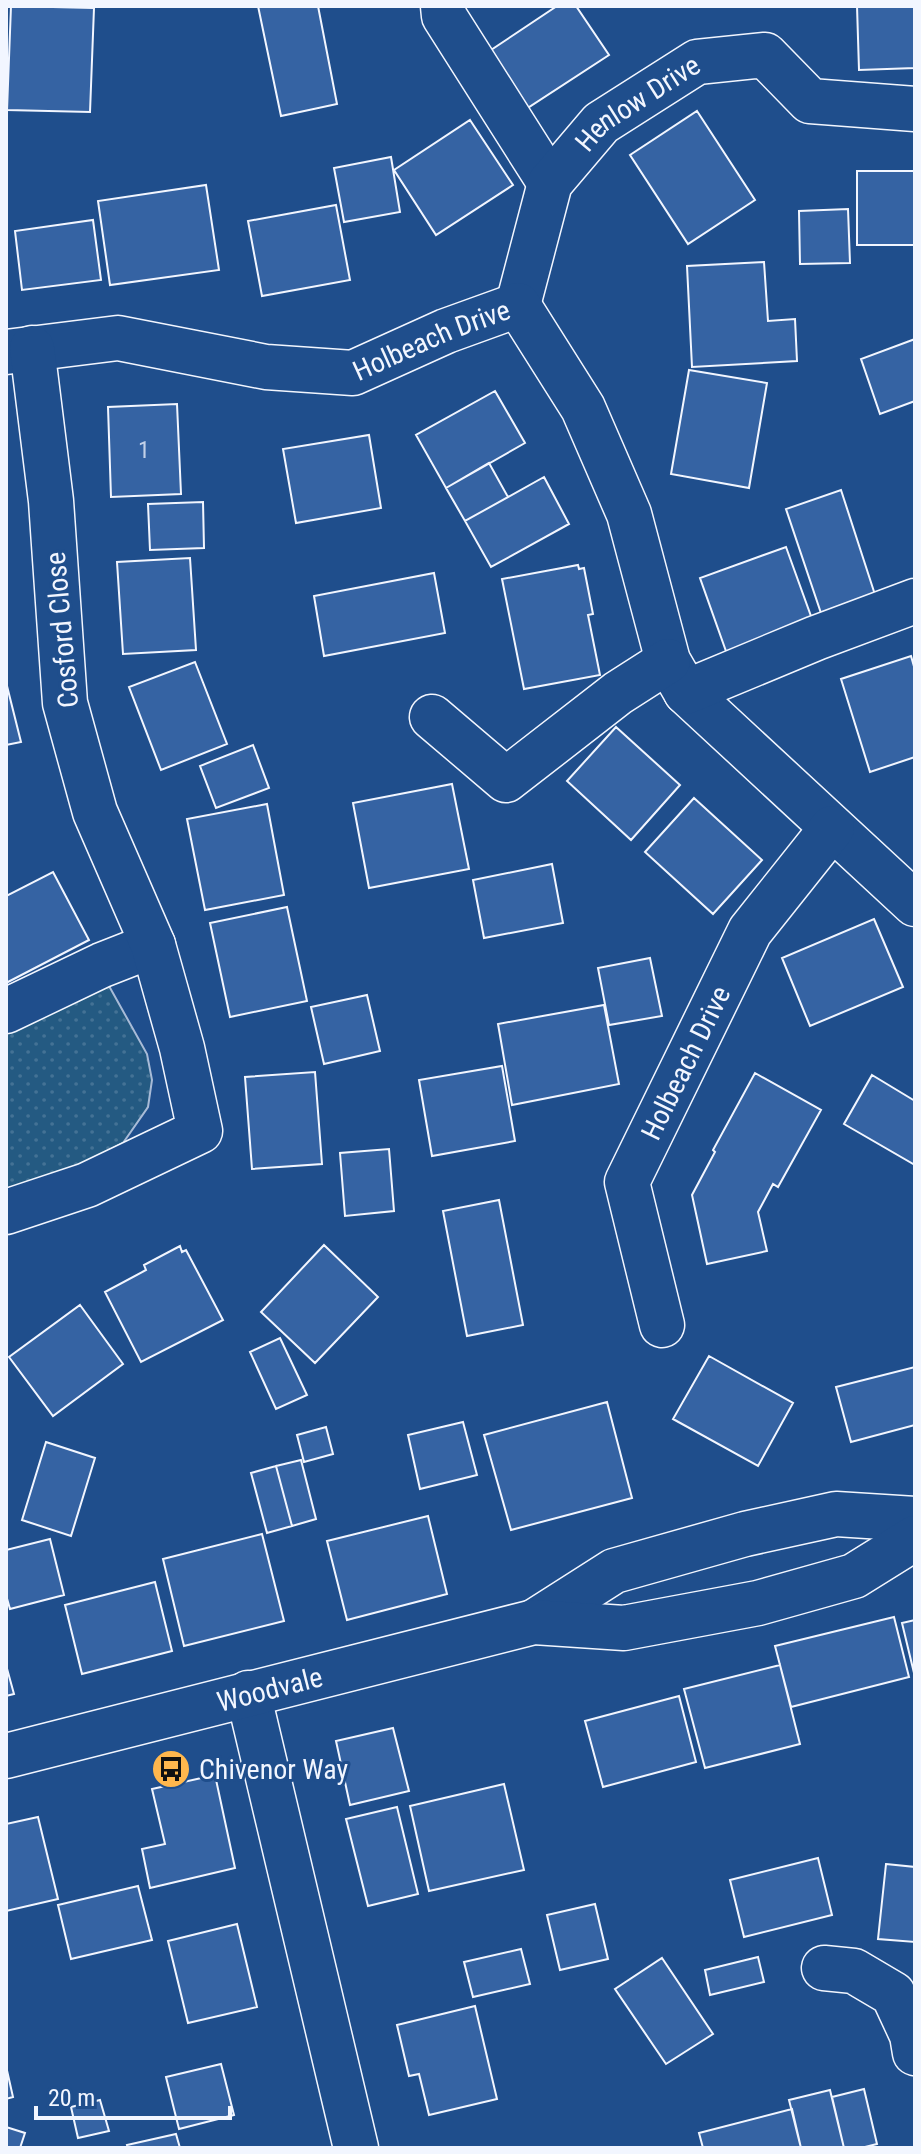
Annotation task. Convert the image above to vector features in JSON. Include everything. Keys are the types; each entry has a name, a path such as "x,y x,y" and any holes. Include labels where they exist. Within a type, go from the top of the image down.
{"street":[{"path":"443,6 444,16 550,183"},
{"name":"Henlow Drive","path":"518,305 550,183 601,123 697,62 765,55 810,101 915,109"},
{"name":"Holbeach Drive","path":"19,350 118,338 266,367 353,373 446,331 518,305 583,408 629,514 677,676"},
{"name":"Cosford Close","path":"6,1212 87,1185 200,1131 182,1048 153,945 95,812 65,703 51,501 19,350"},
{"path":"432,717 506,780 618,693 816,638 915,601"},
{"path":"677,676 832,828 915,904"},
{"name":"Holbeach Drive","path":"662,1325 627,1182 750,931 832,828"},
{"path":"6,1011 102,965 153,945"},
{"name":"Woodvale","path":"534,1622 614,1571 745,1534 836,1514 915,1519"},
{"name":"Woodvale","path":"6,1756 534,1622 624,1628 758,1603 854,1576 915,1538"},
{"path":"248,1693 356,2148"},
{"path":"824,1968 854,1971 893,1994 912,2035 915,2053"}],"shaded area":[{"path":"104,977 147,1054 152,1080 148,1107 123,1143 65,1174 6,1191 6,1031"}],"building":[{"path":"11,6 94,8 90,112 7,110"},
{"path":"258,6 318,6 337,104 281,116"},
{"path":"557,6 576,6 609,55 526,109 488,52"},
{"path":"857,6 915,6 915,68 859,70"},
{"path":"697,111 755,200 688,244 630,155"},
{"path":"470,120 513,185 436,235 394,170"},
{"path":"391,157 400,212 344,222 334,168"},
{"path":"857,171 915,171 915,245 857,245"},
{"path":"206,185 219,270 110,285 98,201"},
{"path":"336,205 350,280 262,296 248,221"},
{"path":"848,209 850,263 800,264 799,211"},
{"path":"93,220 101,280 22,290 15,231"},
{"path":"764,262 768,321 795,319 797,361 692,367 687,266"},
{"path":"915,339 915,401 880,414 861,359"},
{"path":"689,370 767,383 749,488 671,474"},
{"path":"495,391 525,443 446,488 416,435"},
{"path":"177,404 181,494 111,497 108,407"},
{"path":"369,435 381,508 296,523 283,449"},
{"path":"489,463 508,497 465,521 446,488"},
{"path":"544,477 569,524 491,567 465,521"},
{"path":"841,490 879,607 825,625 786,509"},
{"path":"203,502 204,548 150,550 148,504"},
{"path":"786,547 812,619 757,639 759,644 727,654 700,578"},
{"path":"190,558 196,650 123,654 117,562"},
{"path":"578,565 579,569 584,568 593,614 588,615 600,675 524,689 502,579"},
{"path":"434,573 445,633 324,656 314,596"},
{"path":"911,656 915,670 915,757 870,772 841,679"},
{"path":"195,662 227,744 161,770 129,687"},
{"path":"6,682 21,742 6,745"},
{"path":"616,727 680,785 631,840 567,781"},
{"path":"253,745 269,788 216,808 200,766"},
{"path":"452,784 469,869 369,888 353,803"},
{"path":"694,798 762,860 713,914 645,852"},
{"path":"267,804 284,895 205,910 187,819"},
{"path":"552,864 563,923 484,938 473,880"},
{"path":"53,872 89,940 6,983 6,896"},
{"path":"287,907 307,1001 230,1017 210,923"},
{"path":"874,919 903,987 810,1026 782,958"},
{"path":"650,958 662,1016 609,1025 598,968"},
{"path":"367,995 380,1051 324,1064 311,1007"},
{"path":"604,1005 619,1084 512,1105 498,1024"},
{"path":"502,1066 515,1141 432,1156 419,1080"},
{"path":"315,1072 322,1164 252,1169 245,1077"},
{"path":"755,1073 821,1110 778,1187 773,1184 758,1212 767,1251 707,1264 692,1195"},
{"path":"872,1075 915,1101 915,1165 844,1124"},
{"path":"389,1149 394,1211 345,1216 340,1153"},
{"path":"499,1200 523,1325 467,1336 443,1211"},
{"path":"324,1245 378,1297 315,1363 261,1312"},
{"path":"180,1246 182,1252 186,1250 223,1320 141,1362 105,1292 146,1270 144,1265"},
{"path":"80,1305 123,1364 53,1416 9,1357"},
{"path":"280,1338 307,1395 276,1409 250,1352"},
{"path":"709,1356 793,1403 758,1466 673,1419"},
{"path":"915,1367 915,1425 851,1442 836,1387"},
{"path":"607,1402 632,1498 511,1530 484,1435"},
{"path":"463,1422 477,1475 420,1489 408,1435"},
{"path":"326,1427 333,1454 304,1462 297,1435"},
{"path":"46,1442 95,1458 71,1536 22,1520"},
{"path":"301,1460 316,1519 292,1526 276,1466"},
{"path":"276,1466 292,1526 267,1533 251,1473"},
{"path":"428,1516 447,1594 347,1620 327,1541"},
{"path":"262,1534 284,1621 184,1646 163,1559"},
{"path":"50,1539 64,1595 10,1609 6,1595 6,1550"},
{"path":"155,1582 172,1651 82,1674 65,1605"},
{"path":"894,1617 909,1677 791,1707 775,1646"},
{"path":"915,1620 915,1673 914,1673 902,1623"},
{"path":"6,1665 14,1694 6,1696"},
{"path":"780,1665 800,1744 705,1768 684,1689"},
{"path":"679,1696 696,1762 603,1787 585,1721"},
{"path":"393,1728 409,1791 350,1805 336,1741"},
{"path":"215,1775 235,1868 150,1888 142,1849 165,1844 152,1789"},
{"path":"504,1784 524,1870 429,1891 410,1806"},
{"path":"397,1807 418,1894 368,1906 346,1819"},
{"path":"38,1817 58,1899 6,1911 6,1824"},
{"path":"818,1858 832,1915 744,1937 730,1880"},
{"path":"886,1864 915,1867 915,1942 878,1939"},
{"path":"138,1886 152,1940 71,1959 58,1905"},
{"path":"595,1904 608,1959 560,1970 547,1915"},
{"path":"237,1924 257,2007 188,2023 168,1941"},
{"path":"521,1949 530,1984 473,1997 464,1962"},
{"path":"758,1957 764,1982 710,1995 705,1970"},
{"path":"662,1958 713,2034 666,2064 615,1989"},
{"path":"475,2006 497,2099 429,2115 419,2074 409,2076 397,2025"},
{"path":"221,2064 234,2115 179,2129 166,2077"},
{"path":"6,2066 13,2097 6,2099"},
{"path":"864,2089 877,2144 844,2148 832,2097"},
{"path":"830,2090 844,2148 801,2148 789,2100"},
{"path":"100,2100 109,2131 78,2138 71,2107"},
{"path":"792,2109 801,2148 703,2148 699,2133"},
{"path":"6,2127 25,2133 20,2148 6,2148"},
{"path":"176,2134 180,2148 128,2148 127,2145"}],"place":[{"name":"Chivenor Way","path":"171,1769"}]}
